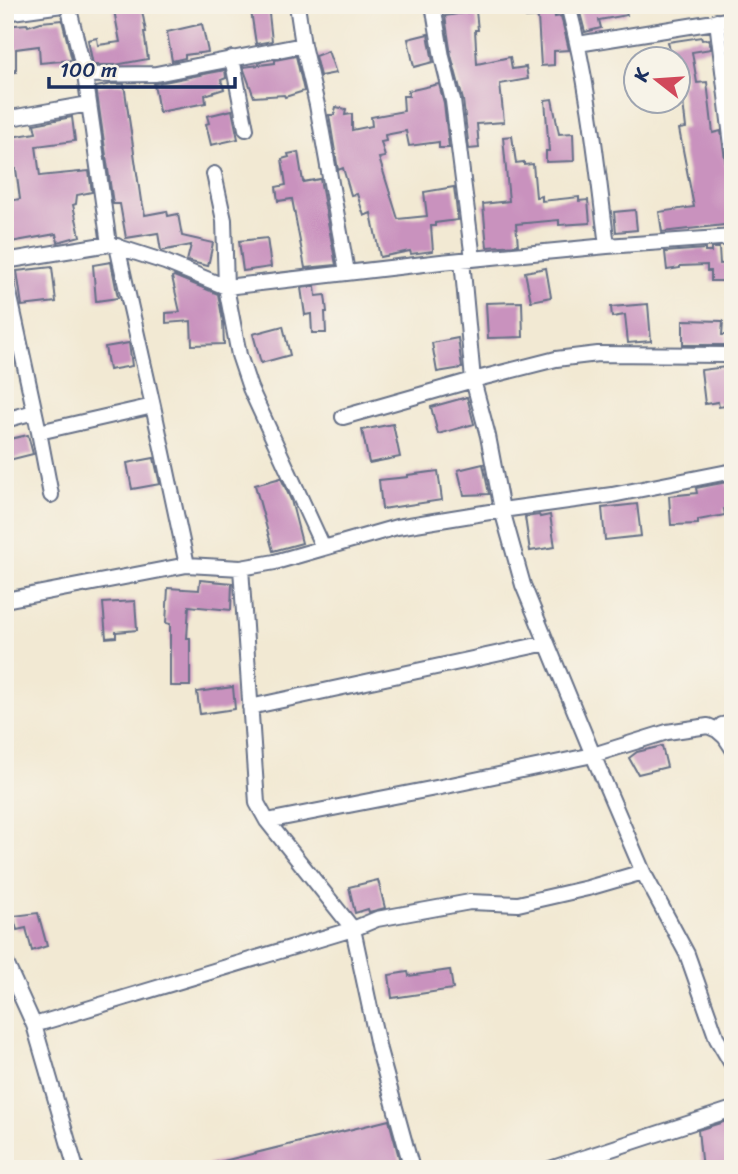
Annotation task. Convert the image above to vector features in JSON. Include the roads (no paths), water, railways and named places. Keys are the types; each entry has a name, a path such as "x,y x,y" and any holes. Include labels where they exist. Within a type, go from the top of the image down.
{"street":[{"path":"5,13 62,5"},
{"path":"68,5 85,75 113,245 153,406 187,565"},
{"path":"297,5 347,272"},
{"path":"433,5 453,101 467,260 473,380 488,436 502,510 523,585 643,872 687,954 718,1038 733,1066"},
{"path":"568,5 578,44 592,125 607,246"},
{"path":"578,44 733,19"},
{"path":"717,21 732,151"},
{"path":"85,75 156,74 303,45"},
{"path":"232,58 246,129"},
{"path":"5,119 89,104"},
{"path":"214,174 224,220 226,287 239,355 250,388 323,547"},
{"path":"5,261 113,245 165,262 226,287 607,246 733,237"},
{"path":"5,274 51,495"},
{"path":"343,417 556,359 598,354 727,355 733,361"},
{"path":"39,432 153,406"},
{"path":"5,420 34,412"},
{"path":"5,600 187,565 241,568 275,562 397,527 612,495 733,471"},
{"path":"241,568 257,803 267,821 353,929 379,1050 412,1169"},
{"path":"250,707 547,643"},
{"path":"717,730 722,725 733,723"},
{"path":"267,821 593,755 667,733 708,726 725,737 733,749"},
{"path":"34,1025 353,929 377,919 470,902 518,904 589,888 643,872"},
{"path":"5,961 34,1025 76,1169"},
{"path":"550,1169 733,1109"}]}
